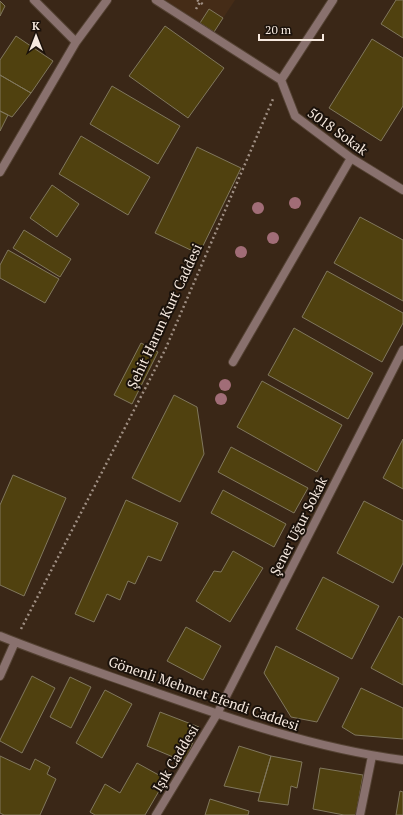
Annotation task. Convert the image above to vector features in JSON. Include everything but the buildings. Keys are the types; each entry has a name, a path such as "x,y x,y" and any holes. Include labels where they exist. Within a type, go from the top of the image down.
{"street":[{"path":"34,0 76,42"},
{"path":"0,172 76,42 107,0"},
{"path":"156,0 281,80 334,0"},
{"name":"5018 Sokak","path":"281,80 294,116 351,158 403,190"},
{"path":"233,362 351,158"},
{"name":"Şener Uğur Sokak","path":"217,714 403,350"},
{"name":"Gönenli Mehmet Efendi Caddesi","path":"0,636 217,714 298,739 372,756 403,760"},
{"path":"0,676 15,642"},
{"name":"Işık Caddesi","path":"156,815 217,714"},
{"path":"360,815 372,756"}],"path":[{"path":"197,0 204,5"},
{"name":"Şehit Harun Kurt Caddesi","path":"15,642 165,350 281,80"}],"shaded area":[{"path":"165,0 235,0 214,32"}]}
